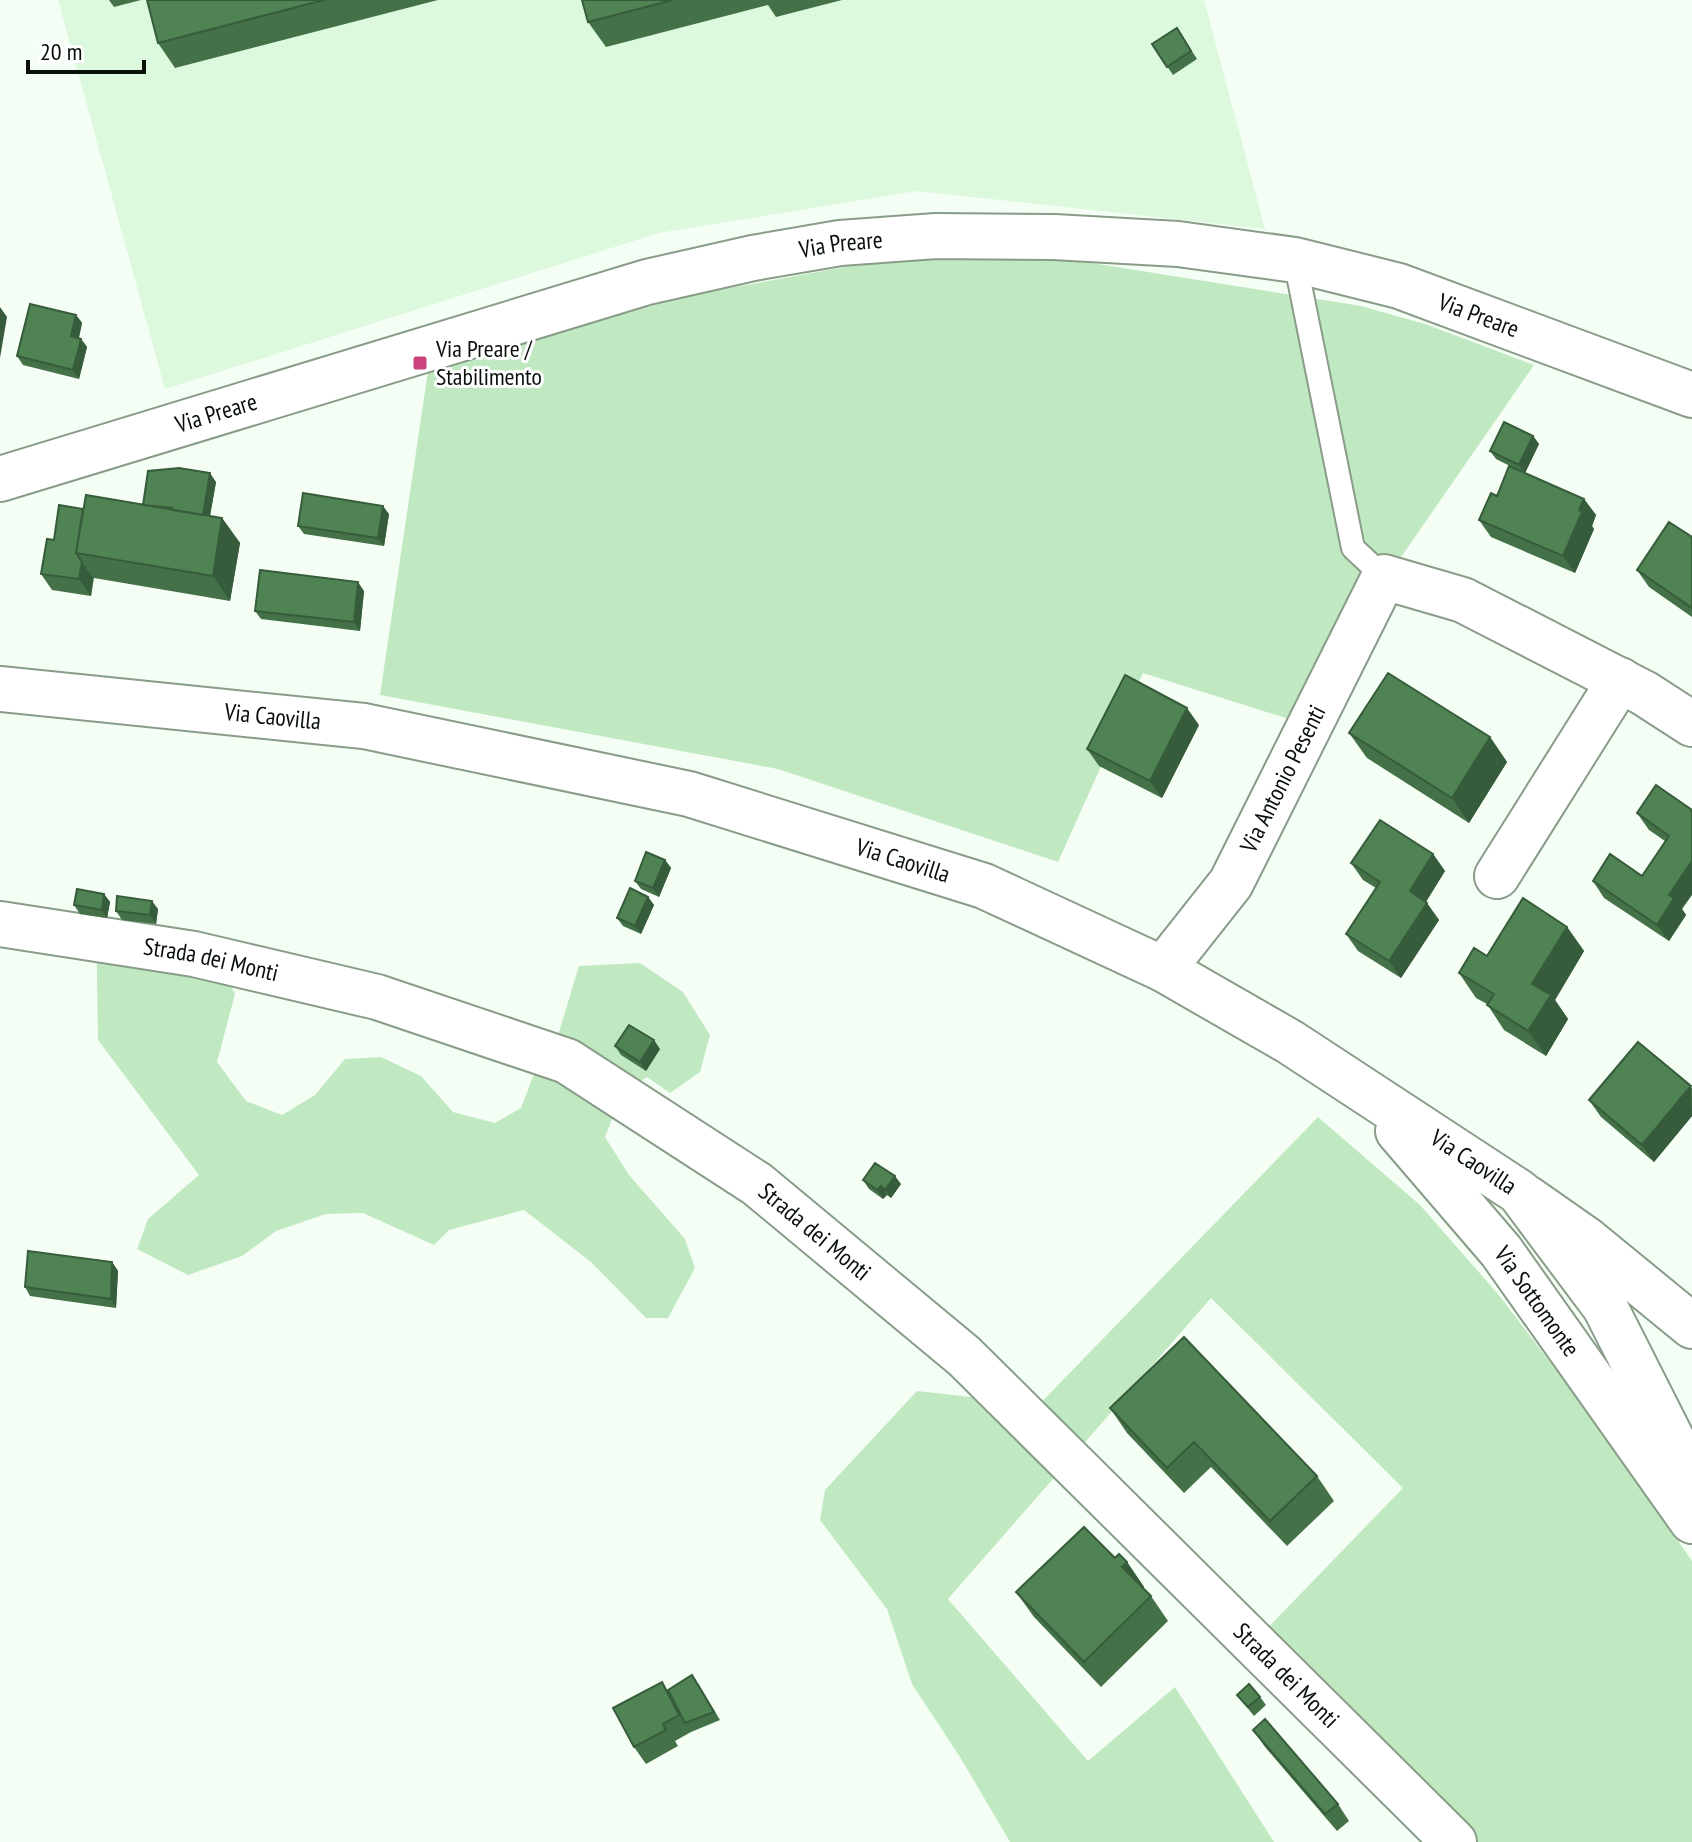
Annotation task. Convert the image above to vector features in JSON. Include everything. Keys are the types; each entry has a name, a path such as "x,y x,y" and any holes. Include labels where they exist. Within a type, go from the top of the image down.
{"main road":[{"name":"Via Preare","path":"0,479 647,282 753,258 840,243 936,236 1054,237 1178,244 1295,260 1399,286 1692,395"},
{"path":"1384,577 1463,600 1620,680 1692,724"},
{"name":"Via Antonio Pesenti","path":"1163,969 1231,883 1384,577"},
{"path":"1497,876 1620,680"},
{"name":"Via Caovilla","path":"0,689 364,726 689,794 984,886 1163,969 1290,1042 1587,1240 1692,1326"},
{"name":"Strada dei Monti","path":"0,924 194,954 377,997 567,1061 580,1069 757,1184 964,1356 1454,1842"},
{"name":"Via Sottomonte","path":"1365,1093 1501,1251 1692,1521"},
{"name":"Via Sottomonte","path":"1519,1192 1605,1307 1692,1479"}],"lane":[{"path":"1295,260 1353,548 1384,577"}],"shaded area":[{"path":"58,0 1204,0 1265,229 917,191 659,233 165,389"},
{"path":"984,258 1079,261 1361,306 1425,324 1534,365 1289,719 1143,673 1058,862 778,769 380,695 428,371 495,349 691,295 884,260"},
{"path":"96,918 214,953 235,994 217,1062 246,1101 282,1115 315,1095 345,1059 381,1057 421,1076 453,1112 495,1123 521,1108 539,1061 559,1032 579,966 640,963 683,992 710,1035 700,1072 670,1093 647,1077 622,1094 605,1137 629,1175 685,1239 695,1268 668,1318 646,1318 591,1262 524,1210 449,1230 434,1245 363,1213 326,1214 276,1231 242,1256 188,1275 137,1249 148,1219 199,1175 98,1040"},
{"path":"1318,1117 1420,1205 1498,1294 1598,1425 1692,1561 1692,1842 1443,1842 1252,1644 1403,1488 1211,1298 948,1599 1088,1761 1175,1687 1274,1842 1010,1842 912,1684 887,1609 820,1520 825,1490 917,1391 1017,1402 1027,1417"}],"building":[{"path":"147,0 324,0 158,43"},
{"path":"582,0 673,0 588,22"},
{"path":"1177,28 1191,51 1167,67 1152,44"},
{"path":"30,304 76,315 71,336 81,339 73,370 17,356"},
{"path":"1504,422 1533,436 1519,465 1490,451"},
{"path":"1509,466 1584,499 1579,510 1582,512 1563,556 1479,520 1491,493 1497,496"},
{"path":"179,468 210,473 203,515 143,505 148,471"},
{"path":"303,493 383,506 378,538 298,526"},
{"path":"86,495 222,518 213,576 76,553"},
{"path":"59,505 83,509 76,553 82,562 79,579 41,574 47,539 54,540"},
{"path":"1669,522 1692,537 1692,608 1637,570"},
{"path":"260,570 358,582 354,622 255,611"},
{"path":"1388,673 1490,737 1452,798 1349,733"},
{"path":"1125,675 1187,708 1150,781 1087,749"},
{"path":"1656,785 1692,810 1692,861 1669,895 1674,898 1657,925 1593,881 1610,854 1642,876 1669,836 1637,813"},
{"path":"1380,820 1433,854 1410,891 1427,903 1389,961 1346,934 1380,882 1351,863"},
{"path":"646,852 665,860 653,888 635,881"},
{"path":"630,888 648,897 635,926 617,918"},
{"path":"77,889 104,894 102,910 74,905"},
{"path":"117,896 152,901 150,915 116,911"},
{"path":"1523,898 1567,927 1532,984 1551,995 1528,1031 1487,1005 1494,994 1459,973 1474,948 1487,956"},
{"path":"629,1025 654,1040 640,1062 615,1046"},
{"path":"1638,1042 1691,1086 1642,1145 1589,1100"},
{"path":"875,1163 895,1176 885,1190 881,1186 877,1190 863,1180"},
{"path":"28,1251 112,1262 111,1299 25,1287"},
{"path":"1184,1337 1317,1476 1270,1521 1194,1442 1167,1468 1110,1408"},
{"path":"1084,1527 1115,1558 1119,1554 1127,1562 1122,1567 1151,1596 1084,1662 1016,1592"},
{"path":"692,1675 714,1712 685,1723 668,1690"},
{"path":"662,1682 679,1715 663,1724 666,1730 634,1747 613,1708"},
{"path":"1249,1684 1260,1697 1248,1707 1237,1695"},
{"path":"1265,1719 1338,1804 1325,1814 1253,1730"}],"place":[{"name":"Via Preare / Stabilimento","path":"420,363"}]}
